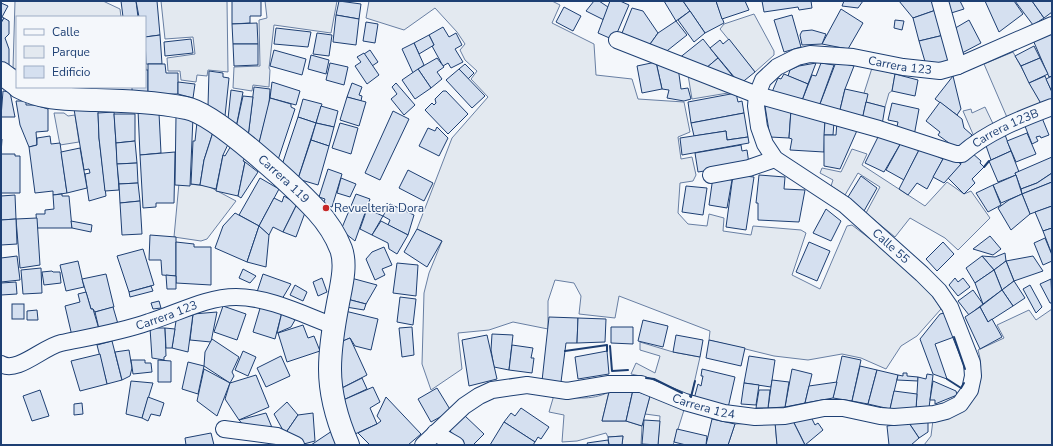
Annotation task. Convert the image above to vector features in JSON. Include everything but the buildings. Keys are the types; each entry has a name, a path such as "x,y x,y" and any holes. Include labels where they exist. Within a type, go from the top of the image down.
{"street":[{"path":"940,1 958,66"},
{"name":"Carrera 123","path":"757,95 763,80 777,67 797,57 810,54 853,57 924,71 940,71 958,66 1052,25"},
{"path":"617,40 757,95"},
{"name":"Carrera 119","path":"1,72 16,84"},
{"name":"Carrera 119","path":"22,88 38,95 53,98 136,102 187,108 198,112 224,128 307,200 318,212 332,231 342,250 343,273 334,326 330,369 335,405 348,445"},
{"name":"Carrera 123B","path":"757,95 962,154 977,141 1052,107"},
{"name":"Calle 55","path":"757,95 756,106 759,127 765,144 775,159 846,206 894,247 940,291 958,322 972,363"},
{"path":"711,175 749,168 775,159"},
{"name":"Carrera 123","path":"1,364 8,367 15,366 48,347 148,322 212,299 236,297 258,299 334,326"},
{"name":"Carrera 124","path":"423,445 464,406 479,396 492,390 527,385 567,391 610,384 641,384 685,402 739,416 785,416 824,408 843,408 880,416 934,414 946,411 960,404 970,390 973,376 972,363"},
{"path":"224,429 277,436 296,445"},
{"path":"435,433 456,445"}],"green space":[{"path":"15,1 103,1 120,9 121,16 16,16 16,69 13,68"},
{"path":"161,1 227,1 228,72 208,70 207,76 197,75 196,82 181,80 180,71 168,71 167,58 195,54 193,37 165,39"},
{"path":"265,1 337,1 331,33 274,25 269,68 269,87 253,85 252,91 233,88 234,67 260,66 259,20 267,18"},
{"path":"369,1 552,1 560,5 552,23 594,44 596,75 632,79 638,99 684,102 690,132 678,137 681,159 692,157 696,175 693,181 680,183 678,213 688,224 707,226 709,214 724,218 723,231 751,235 753,226 801,230 806,233 792,275 820,289 847,226 852,225 901,263 923,285 941,309 917,336 901,346 886,369 861,358 842,354 808,360 774,356 709,340 710,331 619,296 615,318 579,314 581,296 574,283 555,280 548,301 548,329 513,322 489,330 458,333 462,369 431,390 422,364 424,293 429,273 442,241 417,229 452,138 488,97 471,79 477,71 465,60 460,50 465,44 457,32 435,8 404,30 366,18"},
{"path":"754,14 774,51 774,55 755,72 720,29 724,24"},
{"path":"1013,52 1043,107 1009,122 984,64"},
{"path":"872,68 895,74 892,91 889,93 885,107 866,102 864,93"},
{"path":"687,69 734,92 692,99"},
{"path":"985,107 996,130 975,139 963,111 971,109 972,113"},
{"path":"54,113 64,113 68,116 75,115 79,142 60,145"},
{"path":"852,149 867,154 862,165 925,206 947,182 964,194 971,191 990,218 958,250 945,238 910,218 895,237 866,213 880,187 858,173 845,195 831,186 833,180 820,173 822,168 841,172"},
{"path":"179,183 208,186 236,201 207,239 201,241 174,237"},
{"path":"1052,309 1052,445 924,445 931,436 933,420 950,417 957,414 968,405 972,399 976,392 981,363 978,350 1004,338 997,325 1029,310 1036,320"},
{"path":"640,342 673,352 700,357 691,397 654,379 631,374 636,363 655,373 660,356 640,350"},
{"path":"609,392 602,421 626,421 642,426 641,445 622,445 623,436 608,437 606,433 577,441 562,442 564,415 549,412 554,395 588,398"},
{"path":"650,396 684,410 673,445 658,445 660,416 645,414"},
{"path":"775,422 777,445 728,445 735,424"}],"wall":[{"path":"984,167 989,161"},
{"path":"954,337 965,369"},
{"path":"565,351 607,345 607,351"},
{"path":"610,346 612,371 628,370"},
{"path":"646,378 654,379 682,393"},
{"path":"947,379 961,388 964,383"},
{"path":"690,396 691,397 695,381"}],"place":[{"name":"Revuelteria Dora","path":"326,208"}]}
